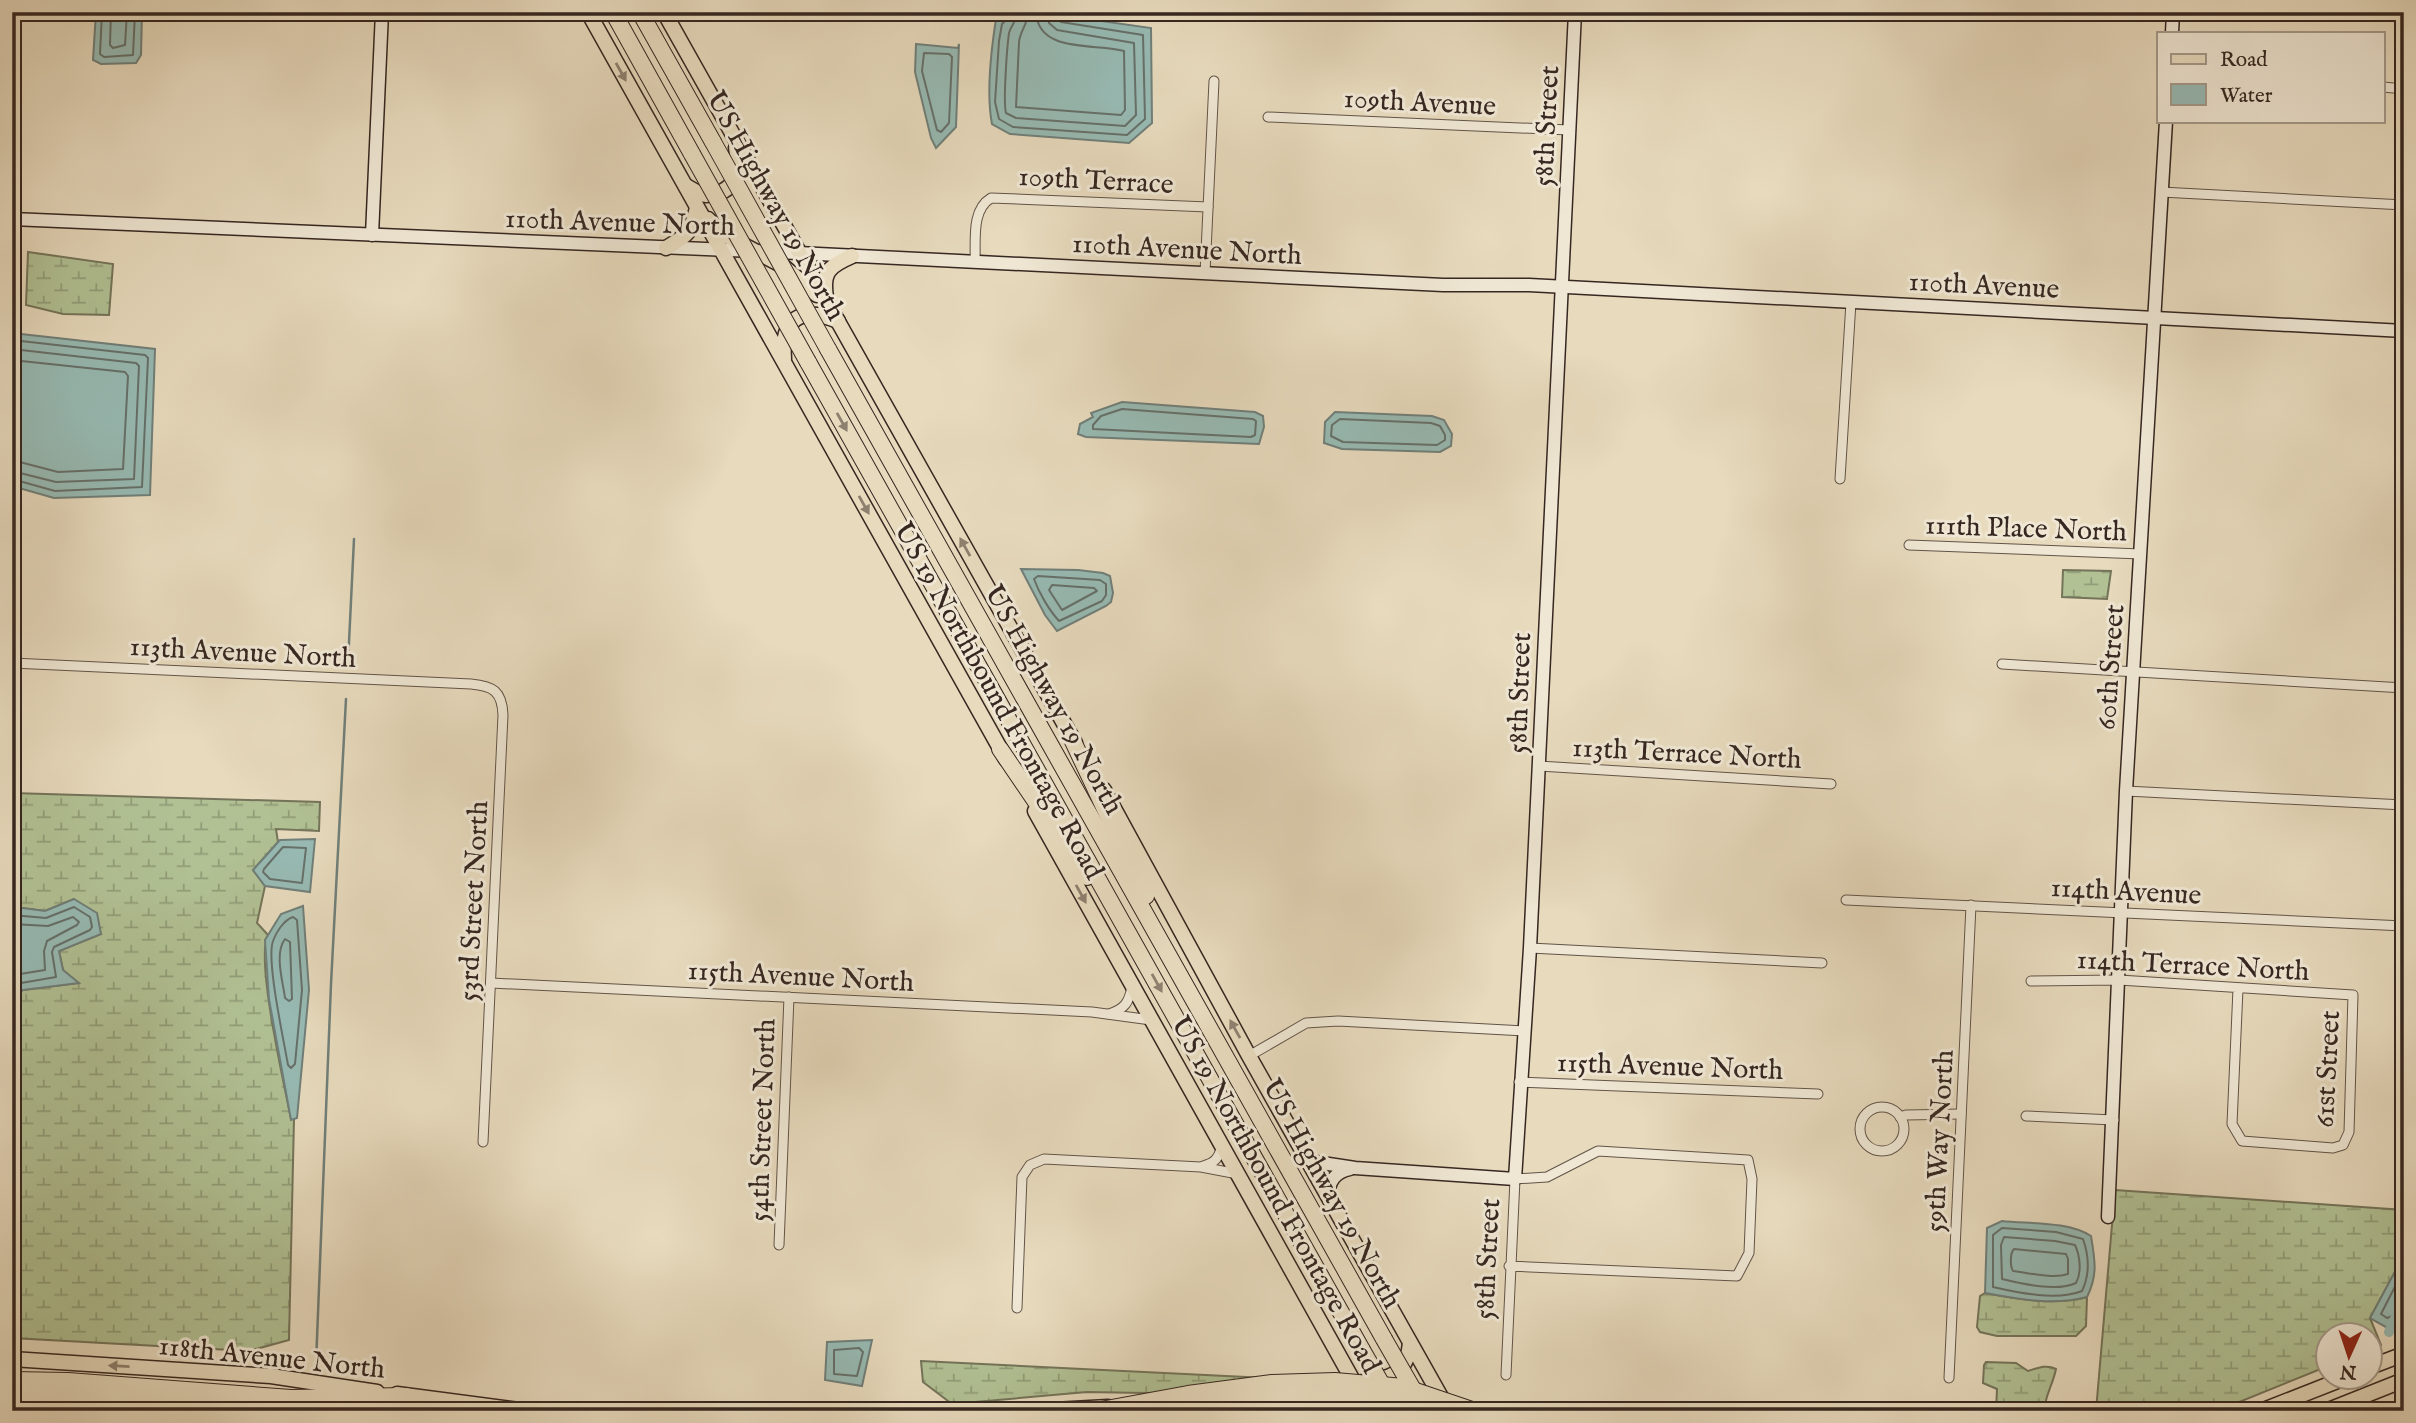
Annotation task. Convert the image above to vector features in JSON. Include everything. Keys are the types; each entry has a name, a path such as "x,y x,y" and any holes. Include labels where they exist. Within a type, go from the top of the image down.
{"highway":[{"name":"US Highway 19 North","path":"613,12 1397,1411"},
{"name":"US Highway 19 North","path":"640,12 1425,1411"},
{"path":"1070,735 1187,988"},
{"path":"1000,749 1065,847 1138,949"},
{"path":"12,1380 68,1381 291,1398 406,1396"},
{"path":"1095,1411 1272,1382 1335,1381 1404,1387 1475,1411"},
{"path":"12,1391 262,1411"},
{"path":"1181,1411 1250,1398 1305,1394 1371,1395 1442,1411"},
{"path":"12,1405 93,1411"}],"main road":[{"name":"US 19 Northbound Frontage Road","path":"588,12 1370,1410"},
{"path":"664,12 1070,735 1093,771 1448,1411"},
{"path":"686,187 704,195 722,191 736,180 739,160 733,134"},
{"path":"758,316 755,297 764,211 763,189"},
{"path":"666,248 687,236 697,208"},
{"path":"697,208 721,233 783,266 826,302"},
{"path":"826,302 824,284 827,274 835,263 852,256"},
{"path":"785,364 785,330 793,319 823,315 838,321"},
{"path":"1346,1365 1368,1378 1388,1377 1396,1373 1407,1360 1410,1343"},
{"path":"2384,1362 2404,1354"},
{"name":"118th Avenue North","path":"12,1359 271,1376 527,1411"},
{"path":"2326,1411 2404,1380"},
{"path":"1345,1411 1356,1383"},
{"path":"2261,1411 2314,1390"},
{"path":"1436,1411 1437,1391"},
{"path":"1036,1411 1122,1407 1189,1411"}],"street":[{"path":"372,235 383,12"},
{"name":"58th Street","path":"1506,1375 1509,1266 1519,1082 1530,948 1575,12"},
{"path":"2172,32 2173,12"},
{"path":"1205,273 1214,81"},
{"path":"2384,87 2404,89"},
{"name":"109th Avenue","path":"1268,117 1569,130"},
{"name":"60th Street","path":"2108,1217 2126,792 2166,122"},
{"path":"2161,192 2404,205"},
{"name":"109th Terrace","path":"975,262 978,211 983,203 991,198 1208,207"},
{"name":"110th Avenue North","path":"12,219 759,251 1443,285 1561,287"},
{"name":"110th Avenue","path":"1561,287 2404,331"},
{"path":"1840,479 1851,302"},
{"name":"111th Place North","path":"1909,545 2141,554"},
{"name":"113th Avenue North","path":"12,663 471,684"},
{"path":"2003,664 2404,688"},
{"name":"53rd Street North","path":"471,684 493,689 502,700 482,1142"},
{"name":"113th Terrace North","path":"1539,766 1831,783"},
{"path":"2126,792 2404,805"},
{"name":"114th Avenue","path":"1846,900 2404,926"},
{"name":"59th Way North","path":"1949,1378 1971,905"},
{"path":"1530,948 1822,963"},
{"name":"114th Terrace North","path":"2031,981 2119,980 2353,995"},
{"name":"115th Avenue North","path":"491,983 1109,1014 1151,1020"},
{"path":"1109,1014 1125,1006 1132,986"},
{"name":"61st Street","path":"2238,989 2232,1124 2242,1142 2333,1148 2343,1145 2349,1132 2353,995"},
{"name":"54th Street North","path":"779,1245 789,997"},
{"name":"115th Avenue North","path":"1249,1056 1306,1023 1338,1021 1525,1031"},
{"name":"115th Avenue North","path":"1519,1082 1818,1094"},
{"path":"1900,1117 1903,1133 1894,1147 1878,1151 1864,1142 1860,1126 1869,1112 1877,1108 1885,1108 1900,1117 1962,1114"},
{"path":"2026,1116 2113,1120"},
{"path":"1201,1167 1213,1164 1220,1156 1222,1143"},
{"path":"1309,1161 1355,1168 1515,1179 1547,1177 1598,1151 1748,1160 1752,1179 1749,1253 1737,1276 1509,1266"},
{"path":"1017,1307 1022,1177 1030,1165 1044,1159 1201,1167 1239,1175"},
{"path":"1328,1196 1334,1177 1341,1171 1355,1168"}],"green space":[{"path":"28,252 113,264 109,315 63,314 26,305"},
{"path":"2063,570 2111,571 2107,599 2062,597"},
{"path":"12,793 320,802 319,831 276,829 278,842 253,870 265,886 257,923 268,935 265,969 268,995 291,1119 294,1119 289,1340 249,1351 12,1338 12,998 23,990 78,983 63,970 59,951 101,934 74,899 45,911 15,907 12,909"},
{"path":"2115,1190 2404,1210 2404,1255 2370,1318 2372,1322 2314,1322 2314,1372 2217,1411 2096,1411"},
{"path":"1985,1293 2048,1301 2087,1297 2086,1326 2076,1336 1997,1336 1980,1332 1977,1327 1980,1296"},
{"path":"921,1361 1310,1380 1200,1394 1087,1392 952,1404 923,1382"},
{"path":"1986,1362 2016,1363 2028,1371 2045,1367 2056,1369 2044,1411 1996,1411 1997,1389 1983,1383"}],"water":[{"path":"96,12 142,12 141,55 136,63 101,64 93,60"},
{"path":"1005,12 1038,12 1151,28 1152,123 1129,143 1010,134 992,124 989,86 992,45 996,19"},
{"path":"916,44 958,48 959,44 956,127 936,148 931,138 915,72"},
{"path":"12,333 155,349 150,495 54,498 12,486"},
{"path":"1122,402 1255,412 1263,416 1264,427 1259,444 1086,437 1078,434 1080,424 1093,417 1091,413"},
{"path":"1335,412 1432,416 1444,420 1452,434 1451,446 1440,452 1342,449 1324,443 1325,422"},
{"path":"1021,569 1103,573 1110,576 1113,593 1111,602 1057,631 1045,615"},
{"path":"315,839 310,892 265,886 253,870 280,840"},
{"path":"74,899 97,913 101,934 59,951 63,970 79,983 23,990 12,998 12,909 15,907 45,911"},
{"path":"303,906 309,990 297,1118 291,1120 269,999 265,940 281,914"},
{"path":"2002,1221 2060,1225 2091,1236 2095,1267 2087,1297 2049,1301 1985,1293 1987,1228"},
{"path":"2404,1255 2404,1318 2386,1327 2384,1322 2370,1318"},
{"path":"872,1340 862,1386 825,1380 827,1342"}],"waterway":[{"path":"348,663 354,539"},
{"path":"316,1364 331,984 346,699"},
{"path":"2389,1332 2397,1314 2404,1308"}]}
